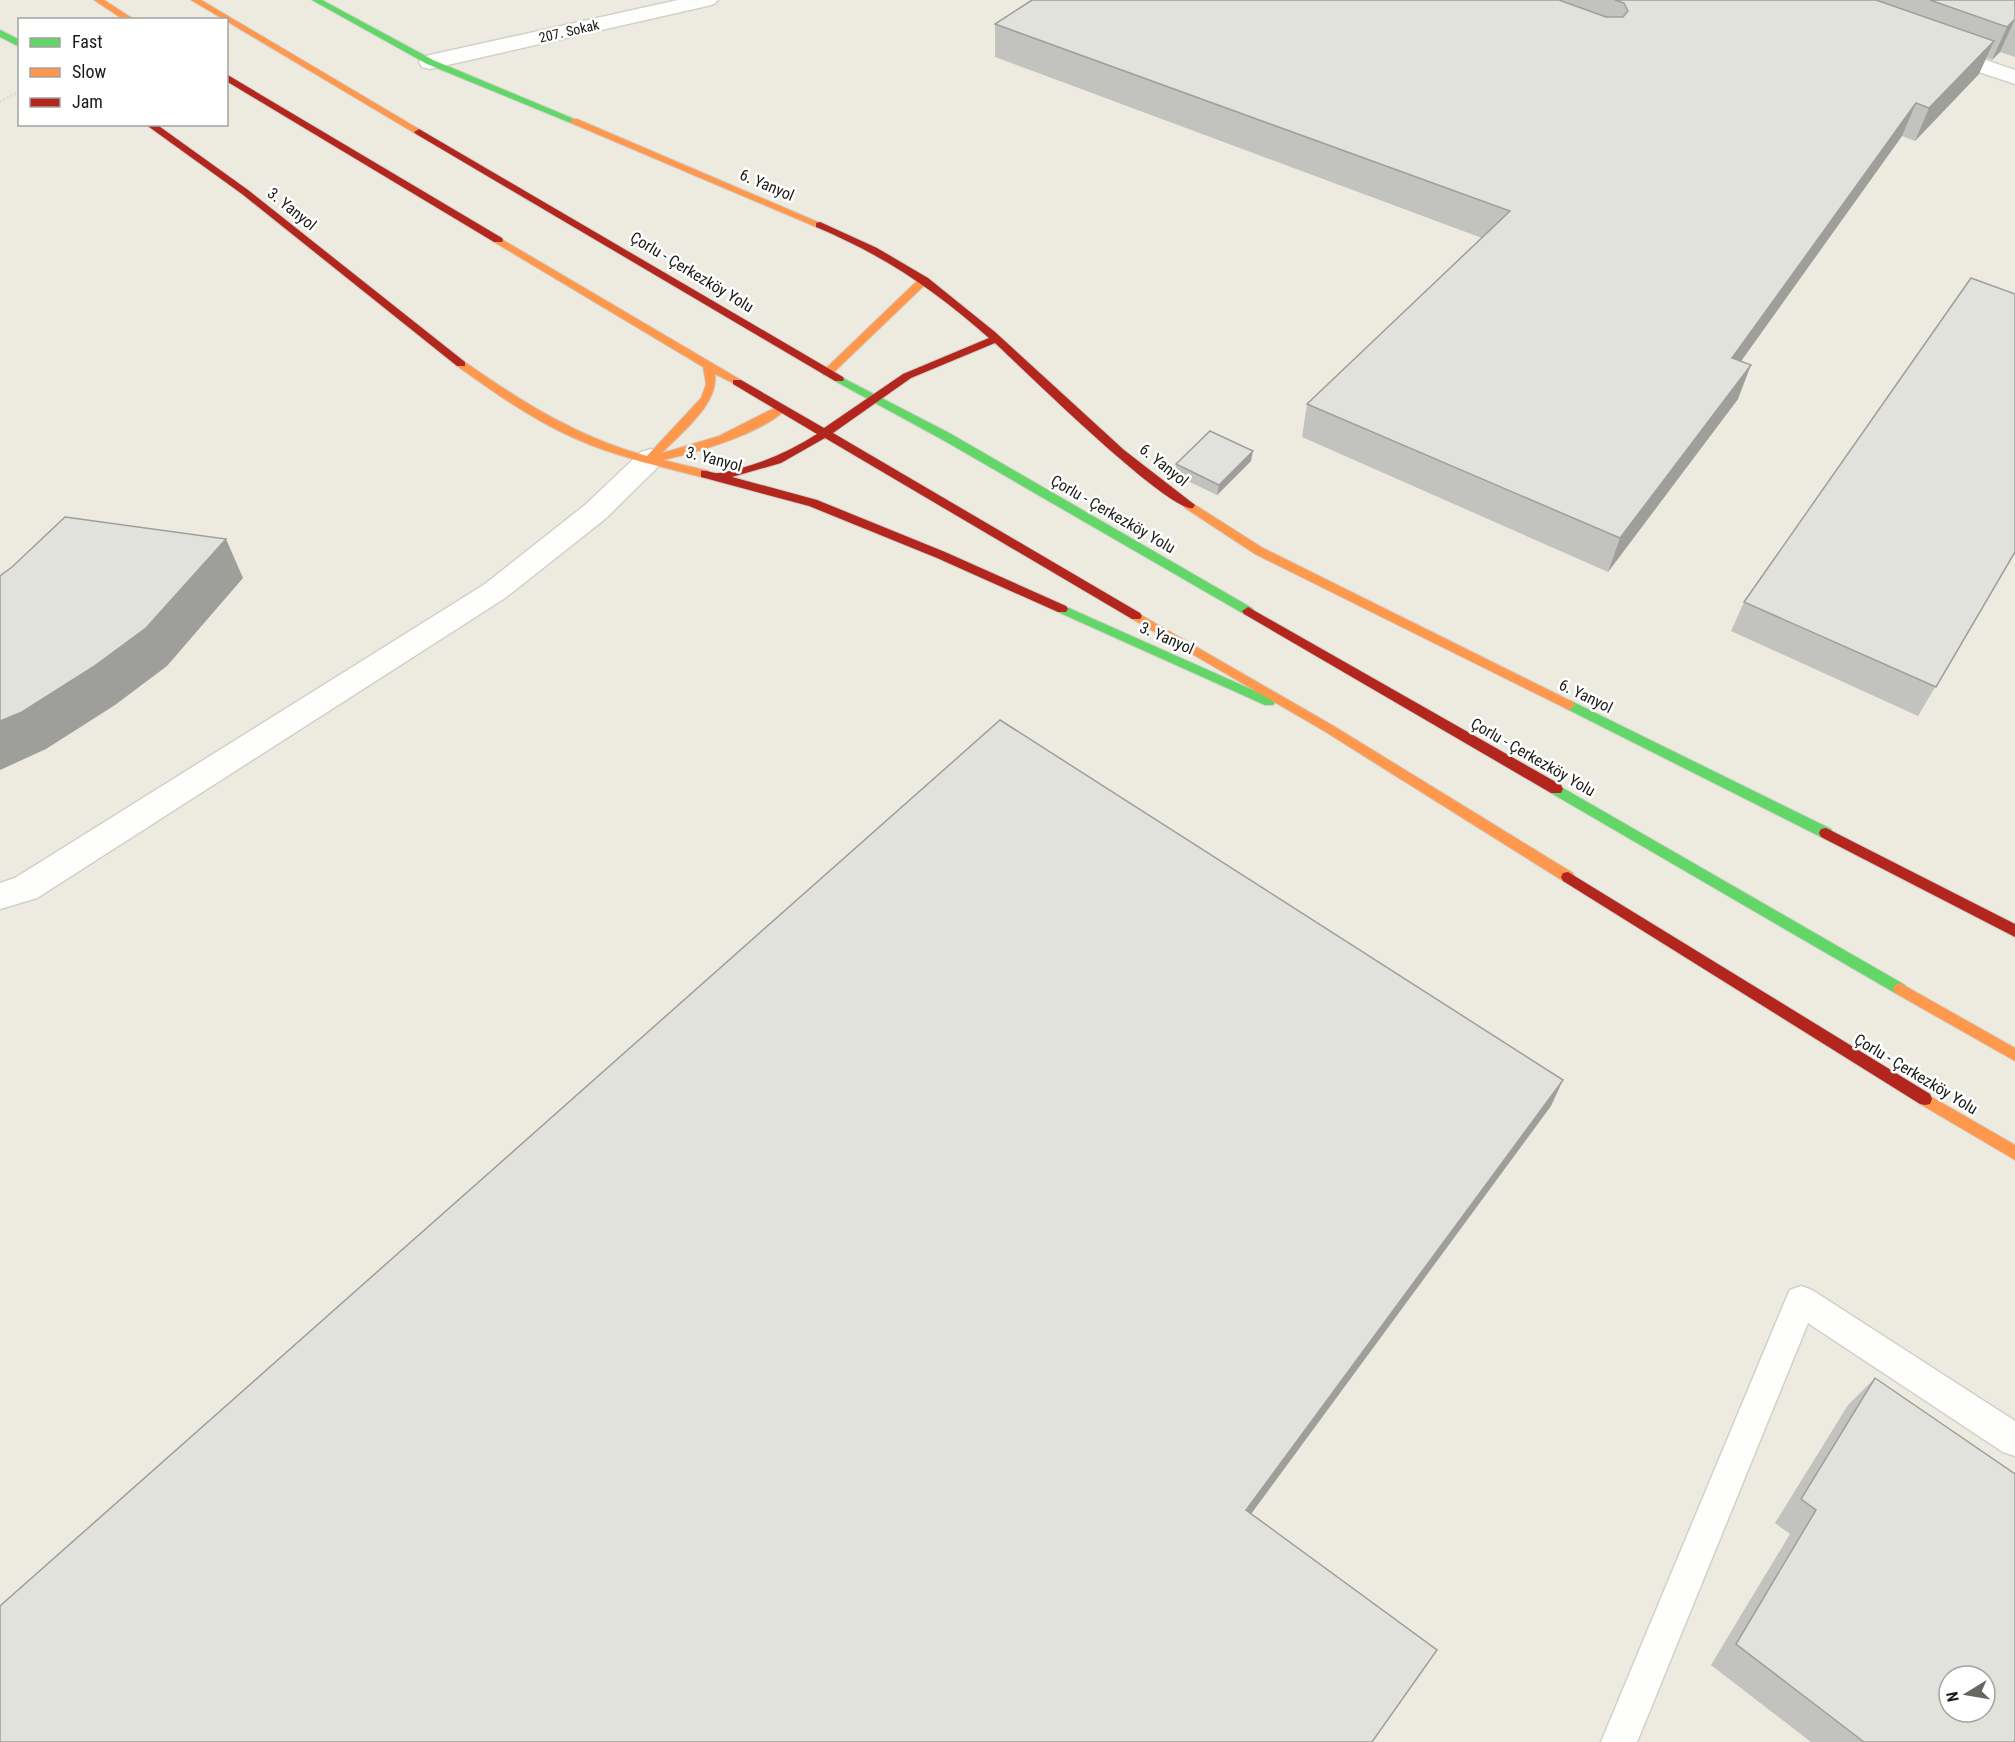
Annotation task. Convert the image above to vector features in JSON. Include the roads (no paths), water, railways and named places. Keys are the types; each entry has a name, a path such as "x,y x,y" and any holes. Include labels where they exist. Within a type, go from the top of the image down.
{"main road":[{"path":"98,0 127,18"},
{"name":"Çorlu - Çerkezköy Yolu","path":"195,0 225,18"},
{"name":"6. Yanyol","path":"316,0 430,62 854,239 924,280 996,339 1076,416 1179,499 1259,551 1936,888 2015,931"},
{"name":"Çorlu - Çerkezköy Yolu","path":"228,20 823,376 875,398 947,437 2015,1055"},
{"path":"0,33 18,43"},
{"name":"Çorlu - Çerkezköy Yolu","path":"228,78 708,363 786,404 824,434 1328,728 1845,1050 2015,1153"},
{"name":"3. Yanyol","path":"152,126 245,192 440,350 530,412 580,437 813,503 941,555 1328,728"},
{"path":"823,376 924,280"},
{"path":"713,476 747,473 767,468 794,455 907,376 996,339"},
{"path":"651,458 706,399 711,384 708,363"},
{"path":"651,458 695,452 728,441 786,404"}],"street":[{"name":"207. Sokak","path":"430,62 707,0"},
{"path":"1916,42 2015,77"},
{"path":"0,896 25,889 495,591 595,512 651,458"}],"lane":[{"path":"1619,1742 1802,1300 2015,1440"}]}
